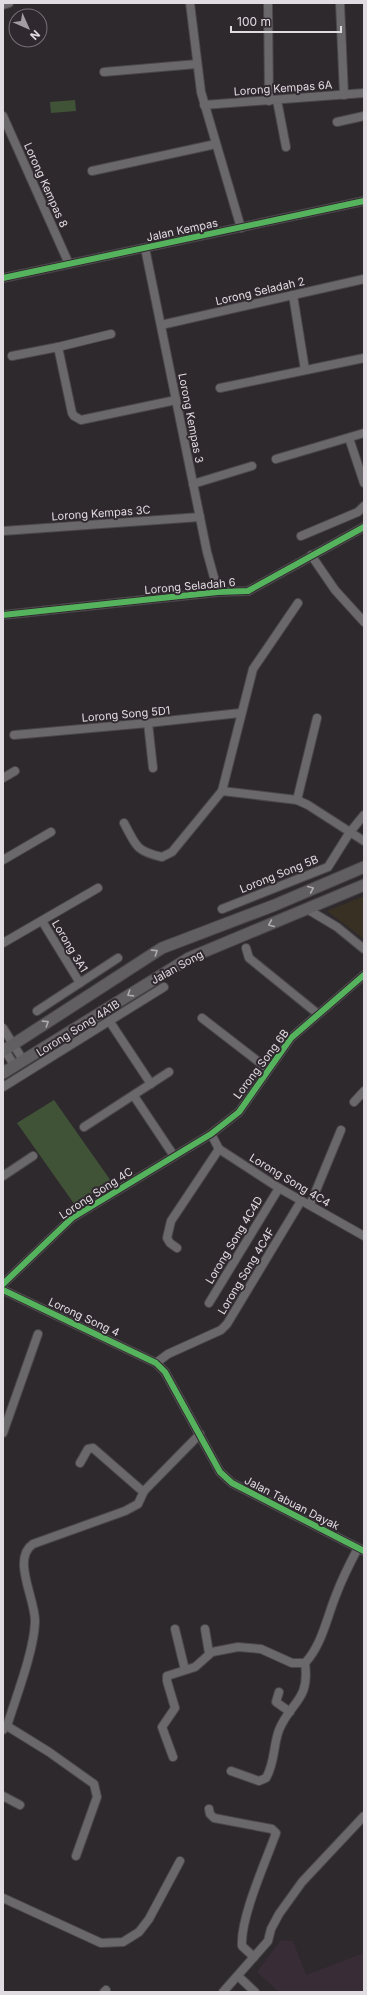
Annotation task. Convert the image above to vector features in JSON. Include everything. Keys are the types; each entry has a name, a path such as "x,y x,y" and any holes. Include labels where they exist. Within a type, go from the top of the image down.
{"main road":[{"name":"Jalan Song","path":"6,1048 162,948 275,904 364,867"},
{"name":"Jalan Song","path":"3,1073 189,958 364,885"},
{"path":"275,904 296,904 307,909"}],"street":[{"path":"3,5 9,3"},
{"path":"190,3 197,64 204,105 241,228"},
{"path":"268,3 269,101"},
{"path":"340,3 344,95"},
{"path":"104,72 197,64"},
{"name":"Lorong Kempas 6A","path":"204,105 364,93"},
{"path":"277,100 286,147"},
{"name":"Lorong Kempas 8","path":"3,116 69,264"},
{"path":"337,122 364,116"},
{"path":"92,171 216,144"},
{"name":"Jalan Kempas","path":"3,278 364,201"},
{"name":"Lorong Kempas 3","path":"145,248 207,552 218,592"},
{"name":"Lorong Seladah 2","path":"161,325 364,279"},
{"path":"293,295 305,370"},
{"path":"12,356 111,334"},
{"path":"58,347 72,413 78,419 86,420 176,400"},
{"path":"220,388 364,358"},
{"path":"276,459 364,433"},
{"path":"349,438 364,483"},
{"path":"193,484 252,466"},
{"path":"301,536 358,512 364,506"},
{"name":"Lorong Kempas 3C","path":"3,531 200,517"},
{"name":"Lorong Seladah 6","path":"3,615 218,592 248,591 364,527"},
{"path":"311,555 335,590 364,622"},
{"path":"124,822 138,848 150,854 162,857 172,852 222,791 240,713 253,669 298,603"},
{"name":"Lorong Song 5D1","path":"14,734 148,723 240,713"},
{"path":"297,800 317,718"},
{"path":"148,723 153,768"},
{"path":"3,778 15,771"},
{"path":"222,791 297,800 308,805 364,841"},
{"name":"Lorong Song 5B","path":"222,909 328,867 350,832 364,815"},
{"path":"3,860 51,832"},
{"path":"3,943 98,888"},
{"path":"307,909 337,927 364,949"},
{"name":"Lorong 3A1","path":"42,921 80,983"},
{"path":"246,948 249,958 318,1014"},
{"path":"37,1011 118,958"},
{"name":"Lorong Song 6B","path":"211,1134 239,1112 291,1038 364,975"},
{"name":"Lorong Song 4A1B","path":"3,1087 110,1022 164,987"},
{"path":"202,1018 268,1069"},
{"path":"110,1022 151,1084"},
{"path":"3,1028 6,1048 18,1063"},
{"path":"84,1127 169,1072"},
{"path":"354,1102 364,1091"},
{"path":"134,1096 174,1156"},
{"path":"310,1205 341,1130"},
{"name":"Lorong Song 4C4","path":"211,1134 219,1149 279,1188 364,1236"},
{"name":"Lorong Song 4C","path":"3,1284 72,1218 211,1134"},
{"path":"177,1248 167,1238 172,1221 219,1149"},
{"path":"3,1176 33,1156"},
{"name":"Lorong Song 4C4D","path":"209,1303 279,1188"},
{"name":"Lorong Song 4C4F","path":"156,1363 168,1354 221,1330 227,1324 301,1201"},
{"name":"Lorong Song 4","path":"3,1290 156,1363"},
{"path":"3,1433 7,1408 38,1334"},
{"name":"Jalan Tabuan Dayak","path":"156,1363 165,1372 220,1472 232,1482 270,1504 294,1514 361,1549"},
{"path":"76,1856 97,1797 94,1784 49,1752 5,1728 27,1660 35,1616 23,1559 26,1548 33,1544 130,1509 138,1504 144,1491 200,1434"},
{"path":"80,1463 88,1449 93,1448 144,1491"},
{"path":"231,1771 259,1781 266,1778 274,1757 279,1731 290,1712 302,1696 306,1673 305,1662 312,1653 328,1620 336,1596 361,1549"},
{"path":"175,1629 185,1670"},
{"path":"205,1629 209,1654"},
{"path":"173,1757 162,1727 175,1708 167,1679 170,1674 195,1667 209,1654 238,1647 262,1649 292,1663 305,1662"},
{"path":"279,1692 276,1702 290,1712"},
{"path":"3,1796 20,1805"},
{"path":"209,1809 210,1814 214,1818 272,1829 276,1833 250,1905 242,1932 242,1946 254,1958"},
{"path":"223,1992 268,1941 271,1929 279,1914 302,1882 364,1816"},
{"path":"3,1898 102,1943 123,1942 139,1932 149,1919 180,1861"},
{"path":"238,1976 255,1992"}],"shaded area":[{"path":"364,896 364,939 327,911"},
{"path":"281,1940 293,1941 306,1975 364,1953 364,1992 279,1992 257,1972"}],"green space":[{"path":"75,100 76,111 51,113 50,102"},
{"path":"54,1100 111,1181 75,1205 17,1123"}],"cycle path":[{"path":"3,278 364,201"},
{"path":"3,615 218,592 248,591 364,527"},
{"path":"3,1284 72,1218 211,1134 239,1112 291,1038 364,975"},
{"path":"3,1290 156,1363 165,1372 220,1472 232,1483 364,1551"}]}
